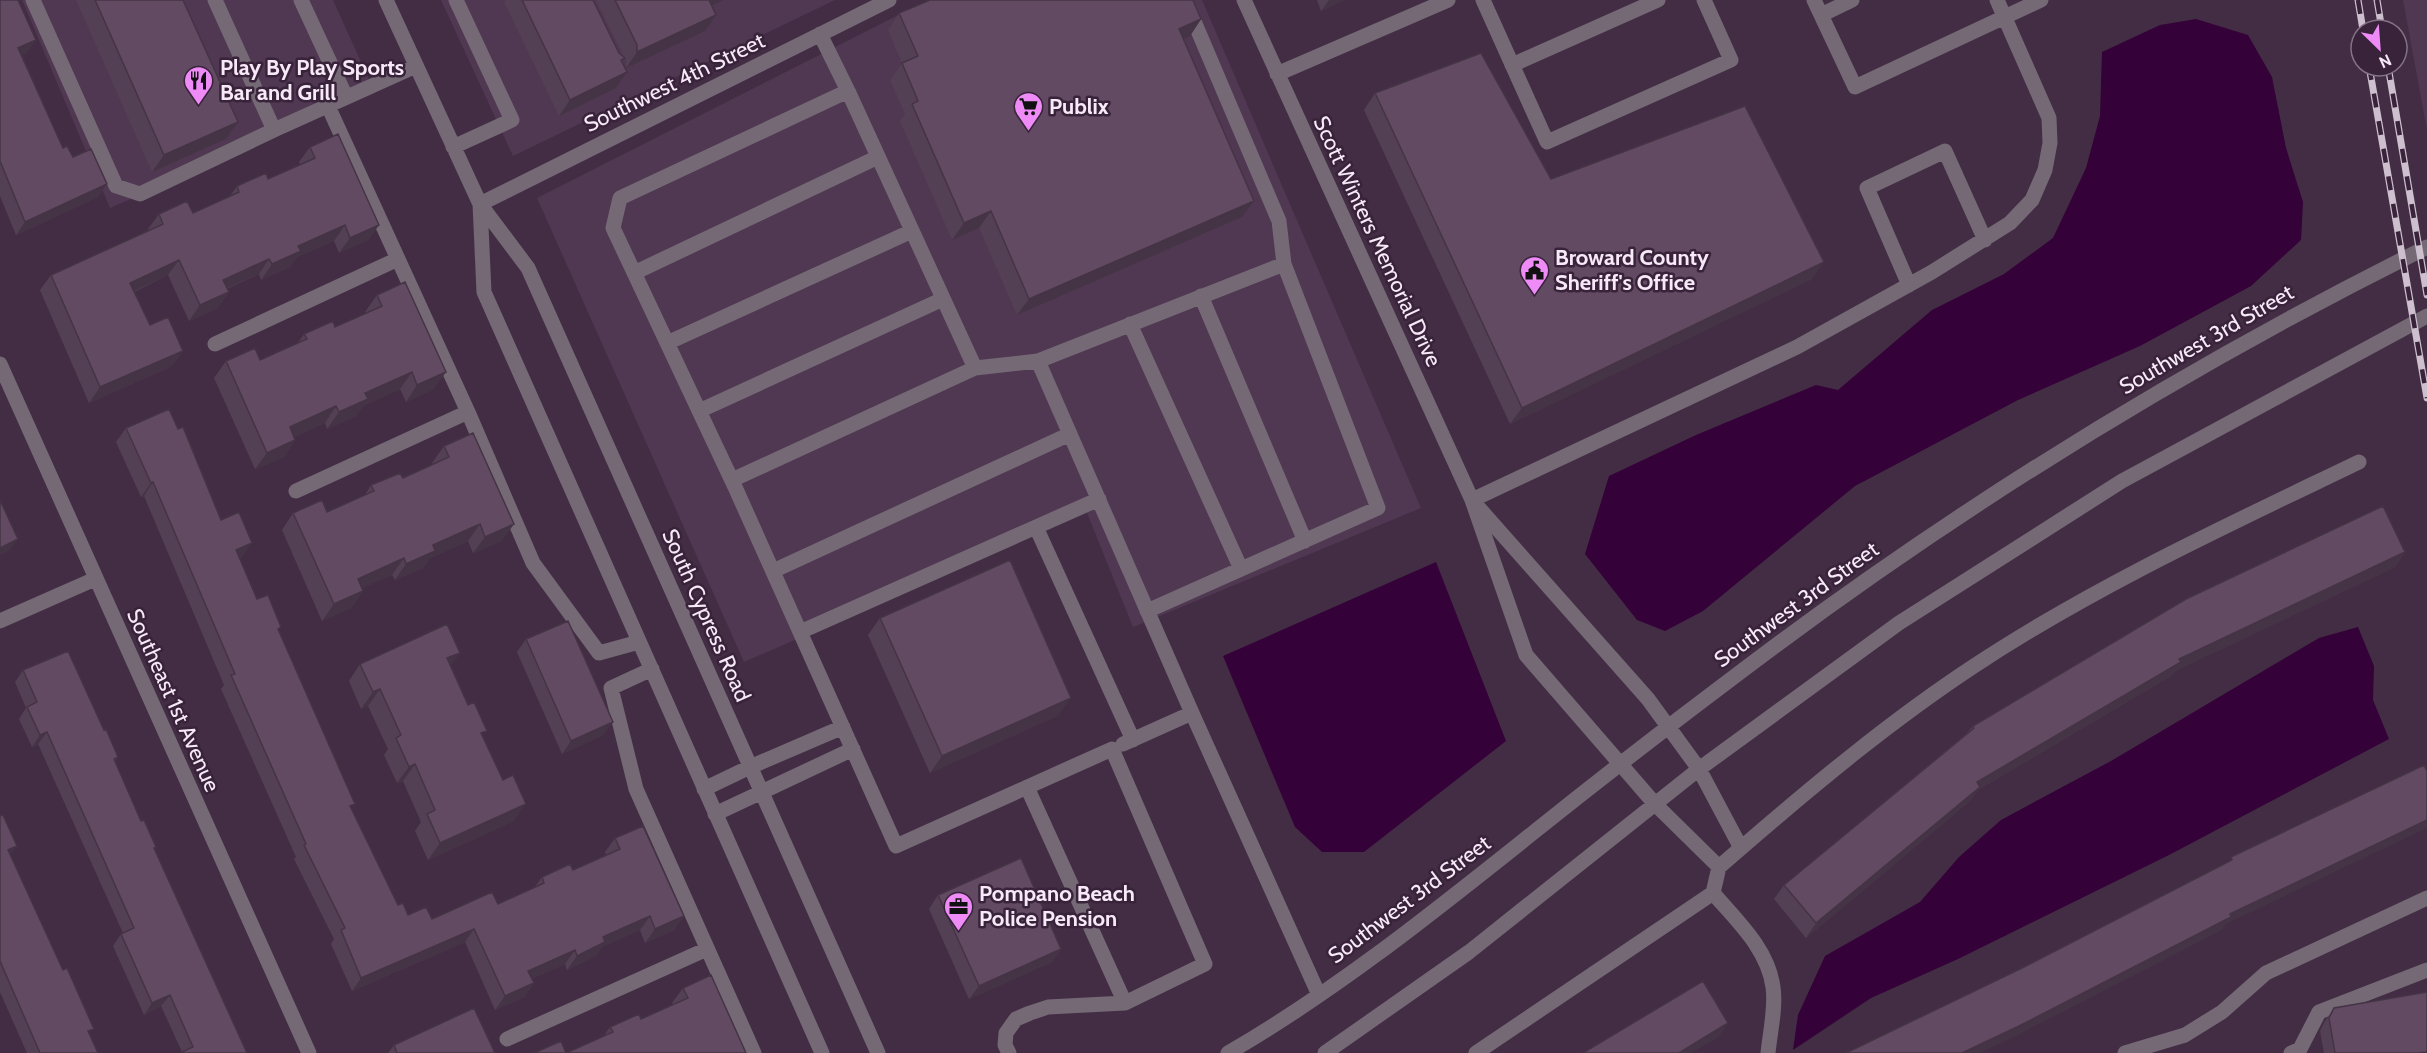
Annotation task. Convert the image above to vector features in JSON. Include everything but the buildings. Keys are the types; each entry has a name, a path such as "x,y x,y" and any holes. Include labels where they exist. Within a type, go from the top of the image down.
{"street":[{"path":"33,0 116,186 140,194 416,66"},
{"path":"215,0 274,130"},
{"path":"301,0 345,97"},
{"name":"South Cypress Road","path":"386,0 480,204 528,268 878,1053"},
{"path":"453,147 512,120 456,0"},
{"name":"Southwest 4th Street","path":"480,204 889,0"},
{"path":"1147,611 1378,508 1284,264 1279,221 1185,0"},
{"name":"Scott Winters Memorial Drive","path":"1244,0 1472,500 1526,655 1655,804 1719,867"},
{"path":"1277,74 1448,0"},
{"path":"1483,0 1547,142 1731,60 1704,0"},
{"path":"1512,65 1658,0"},
{"path":"1814,0 1855,87 2041,0"},
{"path":"1821,15 1852,0"},
{"path":"1472,500 1797,346 1909,285 2010,223 2032,200 2045,170 2050,143 2049,118 1997,0"},
{"path":"820,34 975,368"},
{"path":"848,91 620,198 613,228 732,480 896,846 1192,713"},
{"path":"328,106 468,412 533,563 599,653 639,642"},
{"path":"1909,285 1867,188 1945,152 1985,240"},
{"path":"634,273 878,157"},
{"name":"South Cypress Road","path":"480,204 484,292 822,1053"},
{"path":"667,343 912,231"},
{"name":"Southwest 3rd Street","path":"1228,1053 1319,994 1443,905 1621,763 1835,601 2093,431 2254,335 2427,247"},
{"path":"215,344 398,259"},
{"path":"732,480 975,368 1038,361 1284,264"},
{"path":"1201,296 1305,541"},
{"path":"699,411 943,299"},
{"path":"1325,1053 1469,952 1699,768 1889,630 1982,568 2122,481 2427,316"},
{"path":"1130,324 1241,569"},
{"path":"1038,361 1192,713 1319,994"},
{"name":"Southeast 1st Avenue","path":"0,364 309,1053"},
{"path":"296,491 468,412"},
{"path":"773,572 1070,434"},
{"path":"1476,1053 1713,893 1719,867 1920,703 1975,665 2089,596 2188,544 2359,462"},
{"path":"800,632 1099,499"},
{"name":"Scott Winters Memorial Drive","path":"1472,500 1648,699 1669,726 1699,768 1741,848"},
{"path":"1036,527 1132,740"},
{"path":"0,621 95,579"},
{"path":"652,669 610,688 636,789 754,1053"},
{"path":"704,789 843,728"},
{"path":"715,814 853,749"},
{"path":"1007,1049 1006,1033 1016,1019 1048,1007 1125,1003 1205,964 1112,749"},
{"path":"1027,787 1125,1003"},
{"path":"1713,893 1754,941 1769,971 1773,988 1768,1053"},
{"path":"2125,1053 2185,1035 2222,1012 2266,973 2427,898"},
{"path":"507,1039 707,949"},
{"path":"2297,1052 2319,1012 2427,970"}],"shaded area":[{"path":"22,0 333,0 375,93 110,208"},
{"path":"441,0 835,0 513,156"},
{"path":"928,0 1202,0 1421,508 1133,627 1087,513 744,662 537,198"},
{"path":"2403,0 2427,0 2427,130 2409,32 2409,18 2406,18"},
{"path":"2196,19 2248,35 2272,77 2286,148 2303,202 2301,240 2251,286 2140,346 2018,400 1855,486 1703,611 1665,631 1637,620 1585,554 1609,476 1696,435 1816,385 1838,390 1932,310 2004,274 2053,238 2086,168 2100,116 2102,52 2160,25"},
{"path":"1436,562 1506,741 1364,852 1322,852 1295,827 1223,656"},
{"path":"2358,627 2374,666 2373,700 2389,739 2169,855 1958,959 1871,998 1793,1050 1798,1015 1825,956 1920,902 1959,857 2001,820 2111,761 2319,638"}],"railway":[{"path":"2358,0 2361,18"},
{"path":"2377,0 2380,18"},
{"path":"2371,78 2427,398"},
{"path":"2390,78 2427,295"}],"place":[{"name":"Play By Play Sports Bar and Grill","path":"199,106"},
{"name":"Publix","path":"1028,132"},
{"name":"Broward County Sheriff's Office","path":"1534,296"},
{"name":"Pompano Beach Police Pension","path":"958,932"}]}
